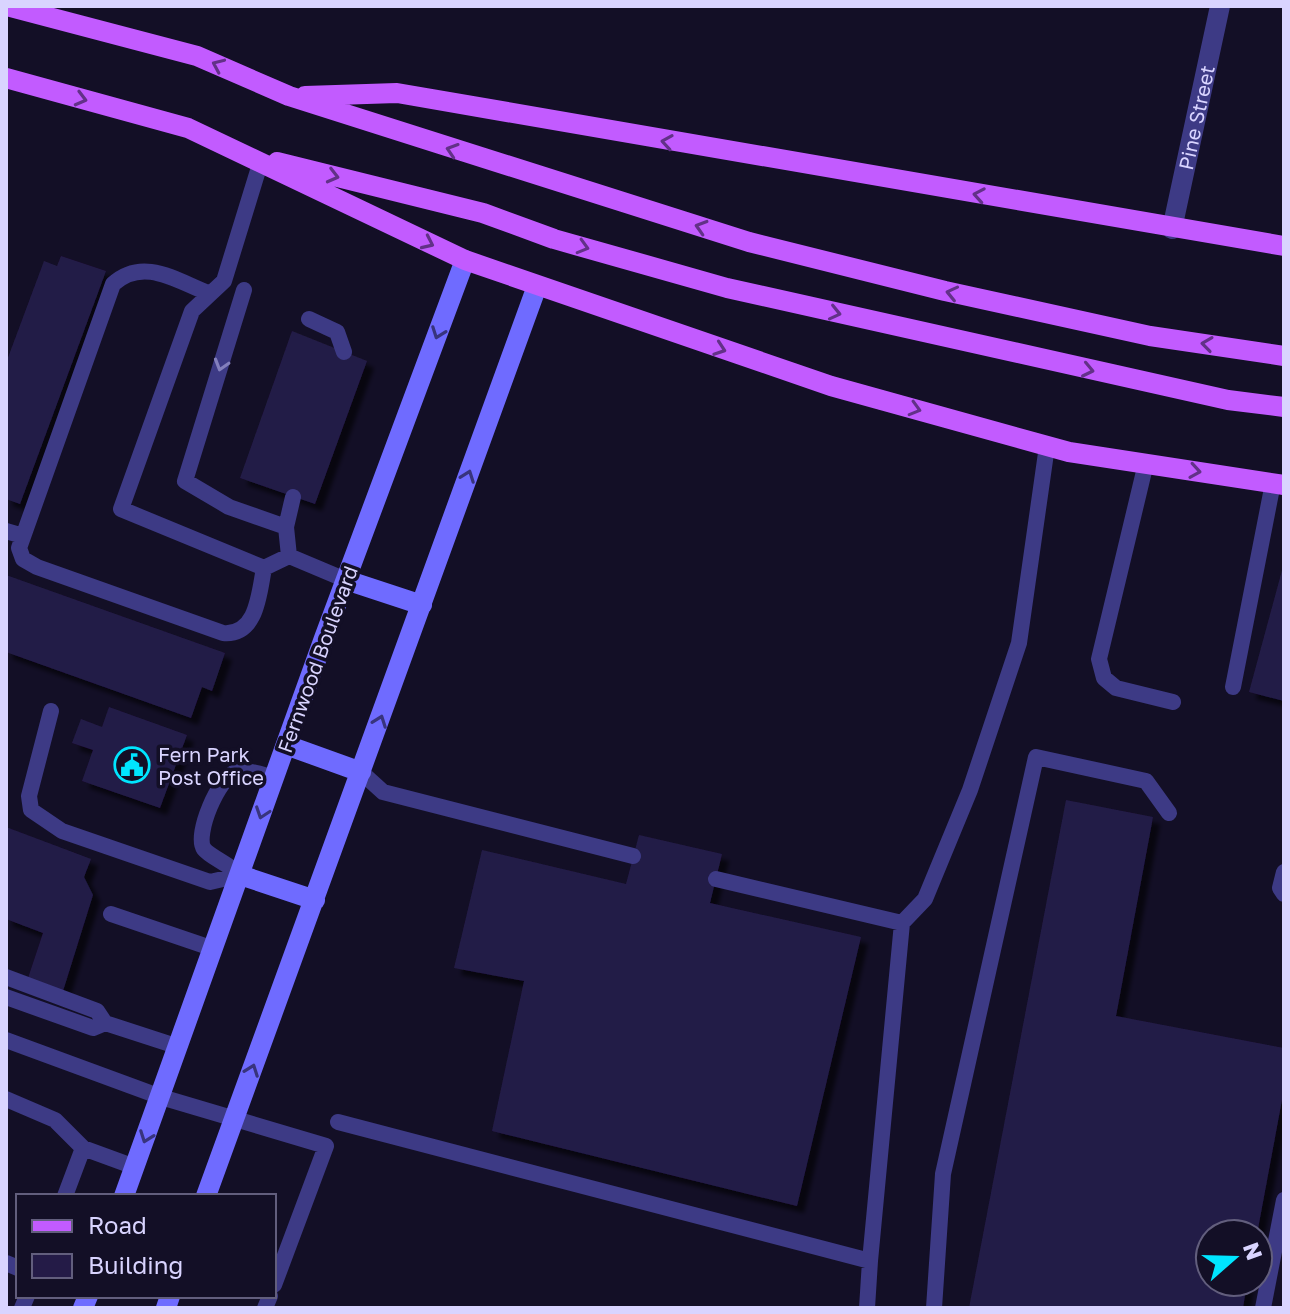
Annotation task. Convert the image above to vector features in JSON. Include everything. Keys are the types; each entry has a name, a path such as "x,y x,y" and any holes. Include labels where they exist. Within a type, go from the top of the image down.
{"main road":[{"path":"7,6 197,56 289,96 749,242 945,291 1150,336 1284,356"},
{"path":"6,78 188,128 465,260 831,386 1047,446 1278,484"},
{"path":"289,96 397,93 1284,246"},
{"path":"231,151 483,213 554,239 727,288 1228,400 1284,407"}],"street":[{"name":"Pine Street","path":"1172,229 1220,6"},
{"name":"Fernwood Boulevard","path":"125,1194 465,260"},
{"path":"207,1194 537,286"},
{"path":"346,580 422,605"},
{"path":"286,745 361,772"},
{"path":"240,875 315,900"}],"lane":[{"path":"260,164 224,281 192,311 121,509 264,568 289,556 346,580"},
{"path":"208,293 148,270 127,271 113,284 19,548 23,559 37,567 223,633 234,634 246,628 254,613 264,568"},
{"path":"224,281 247,292 185,481 229,507 286,527"},
{"path":"309,319 337,332 344,352"},
{"path":"867,1308 902,923 925,899 964,804 1019,643 1047,446"},
{"path":"1146,463 1099,659 1104,678 1116,688 1173,702"},
{"path":"1233,687 1278,484"},
{"path":"289,556 286,527 293,497"},
{"path":"6,531 23,536"},
{"path":"51,711 29,796 31,810 62,831 210,882 240,875"},
{"path":"934,1308 943,1174 1036,757 1146,781 1169,813"},
{"path":"240,875 225,861 212,857 203,848 200,836 225,778 236,772 274,778"},
{"path":"361,772 383,792 633,856"},
{"path":"1284,872 1280,888 1284,894"},
{"path":"716,879 902,923"},
{"path":"111,914 214,949"},
{"path":"6,977 97,1011 105,1023 179,1047"},
{"path":"6,997 93,1028 105,1023"},
{"path":"6,1040 161,1097 326,1146"},
{"path":"6,1099 55,1120 83,1148 135,1167"},
{"path":"276,1280 326,1146 341,1116 870,1261"},
{"path":"66,1194 83,1148"},
{"path":"1263,1308 1284,1200"}],"building":[{"path":"61,256 106,271 20,504 6,499 6,363 44,261 57,266"},
{"path":"292,331 367,361 315,504 240,478"},
{"path":"1284,563 1284,701 1249,692"},
{"path":"6,575 225,653 212,691 202,687 191,718 6,652"},
{"name":"Fern Park Post Office","path":"109,707 187,735 160,808 82,781 93,750 72,743 81,719 102,727"},
{"path":"1066,800 1153,817 1116,1016 1284,1048 1284,1089 1260,1218 1194,1218 1194,1298 1245,1298 1243,1308 969,1308"},
{"path":"6,827 91,859 84,877 93,895 63,991 28,978 43,933 6,919"},
{"path":"639,835 722,854 710,903 861,937 797,1206 492,1131 524,981 454,968 482,850 626,884"}],"place":[{"name":"Fern Park Post Office","path":"132,765"}]}
